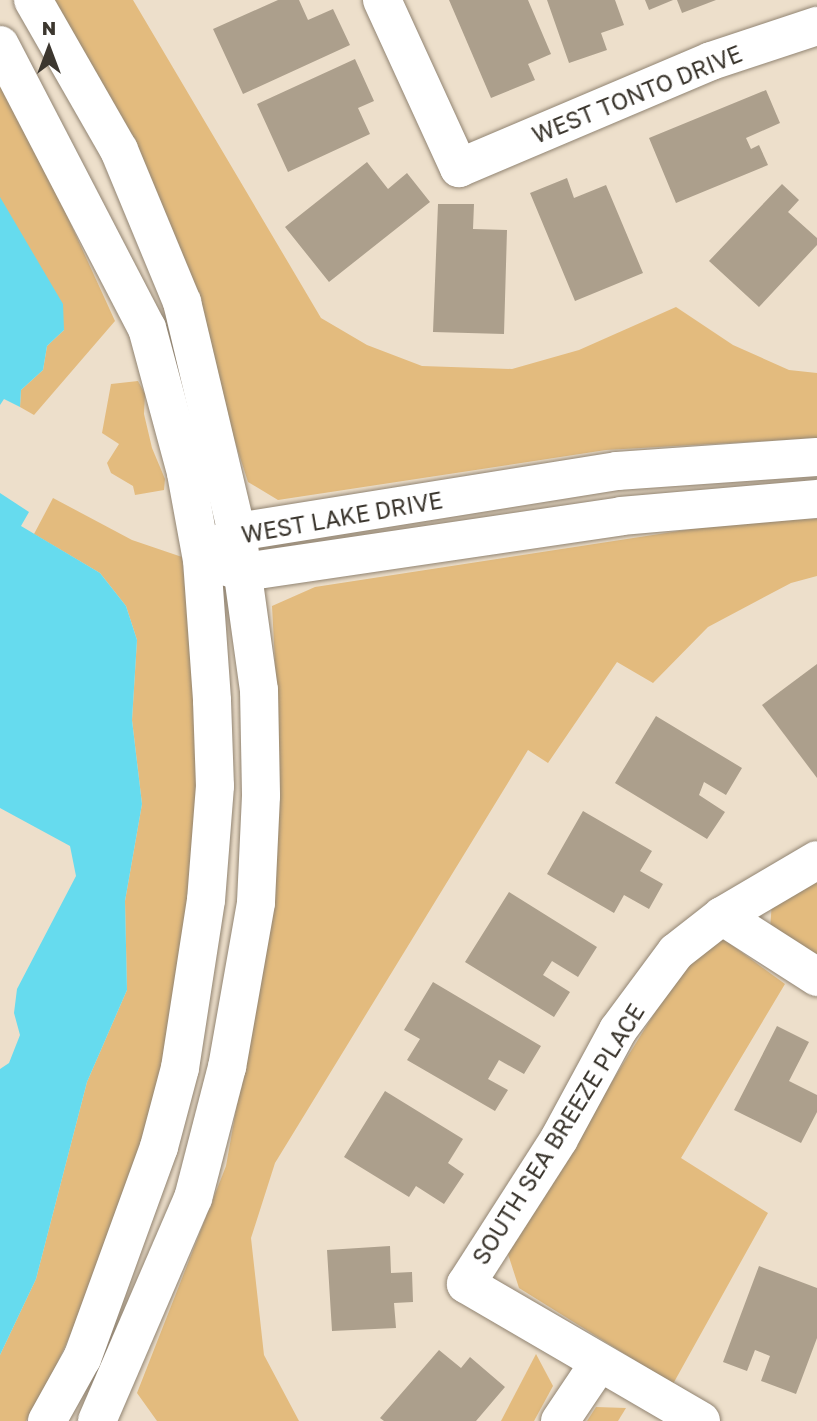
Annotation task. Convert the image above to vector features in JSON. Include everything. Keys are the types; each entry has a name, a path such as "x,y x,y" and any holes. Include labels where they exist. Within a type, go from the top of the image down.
{"street":[{"path":"0,45 147,328 186,473 202,560 215,786 197,973 180,1068 159,1147 82,1358 54,1408 103,1419 192,1198 245,982 256,903 261,796 259,690 237,532 182,302 119,150 33,0"},
{"name":"WEST TONTO DRIVE","path":"382,0 459,168 711,61 817,26"},
{"name":"WEST LAKE DRIVE","path":"202,560 237,532 617,471 817,457"},
{"name":"WEST LAKE DRIVE","path":"202,560 244,572 621,516 817,499"},
{"name":"SOUTH SEA BREEZE PLACE","path":"599,1363 466,1284 559,1139 618,1030 676,952 722,916 817,860"},
{"path":"722,916 817,977"},
{"path":"560,1421 599,1363 701,1421"}],"shaded area":[{"path":"45,0 133,0 321,318 367,345 422,366 512,369 579,350 676,307 733,345 789,370 817,373 817,438 606,450 278,500 248,482 175,256"},
{"path":"0,81 31,137 115,321 34,415 20,407 21,390 43,370 47,346 64,330 0,198"},
{"path":"138,381 145,394 144,414 152,448 165,479 164,490 135,495 133,486 111,473 107,463 119,444 102,433 111,384"},
{"path":"53,498 132,540 182,557 199,726 195,851 176,1013 152,1115 92,1288 54,1370 26,1421 0,1421 0,1355 36,1279 87,1082 127,990 125,901 142,804 132,720 137,640 126,606 100,573 34,534"},
{"path":"817,519 817,576 791,583 708,627 653,683 617,662 548,763 528,750 275,1163 251,1238 264,1355 299,1421 157,1421 137,1393 226,1166 273,903 278,718 272,606 315,587 744,521"},
{"path":"817,872 817,958 770,931 772,900"},
{"path":"718,935 785,984 681,1158 768,1213 673,1384 519,1288 507,1251 680,972"},
{"path":"536,1354 553,1386 534,1421 501,1421"},
{"path":"596,1407 626,1408 618,1421 587,1421"}],"water":[{"path":"0,197 63,304 64,330 47,346 43,370 21,390 20,407 4,399 0,405"},
{"path":"0,493 29,512 21,526 100,573 126,606 137,640 132,720 142,804 125,901 127,990 87,1082 36,1279 0,1355 0,1069 9,1063 20,1035 14,1013 17,989 76,876 70,846 0,808"}],"building":[{"path":"278,0 299,0 308,20 333,9 350,45 243,94 213,29"},
{"path":"449,0 528,0 551,54 528,64 535,80 491,98"},
{"path":"547,0 615,0 624,25 601,33 607,50 569,63"},
{"path":"645,0 673,0 649,10"},
{"path":"677,0 716,0 682,13"},
{"path":"355,59 374,101 358,108 370,134 288,172 257,104"},
{"path":"766,90 780,123 746,138 751,149 759,145 768,165 676,203 649,138"},
{"path":"367,162 388,189 407,173 430,202 329,282 285,227"},
{"path":"567,178 574,198 606,185 643,273 575,301 530,193"},
{"path":"782,184 799,200 788,212 817,238 817,245 759,307 709,261"},
{"path":"438,204 474,204 473,229 507,230 504,334 433,332"},
{"path":"817,664 817,778 762,705"},
{"path":"656,716 742,768 726,795 704,782 699,795 725,812 707,839 615,783"},
{"path":"583,811 652,851 640,871 663,884 649,909 624,895 614,913 547,874"},
{"path":"509,892 597,947 578,977 552,961 543,975 570,992 554,1017 465,962"},
{"path":"433,982 541,1046 524,1074 499,1060 488,1079 508,1090 495,1111 407,1060 420,1039 404,1030"},
{"path":"777,1026 809,1042 789,1081 817,1095 817,1112 801,1143 734,1110"},
{"path":"385,1091 463,1139 448,1163 464,1174 444,1204 416,1186 409,1197 344,1157"},
{"path":"390,1246 391,1273 412,1272 413,1302 394,1303 396,1328 332,1331 327,1250"},
{"path":"759,1266 817,1288 817,1338 796,1394 761,1381 770,1356 755,1350 747,1371 723,1362"},
{"path":"439,1350 461,1368 470,1357 505,1387 476,1421 384,1421 380,1418"}]}
